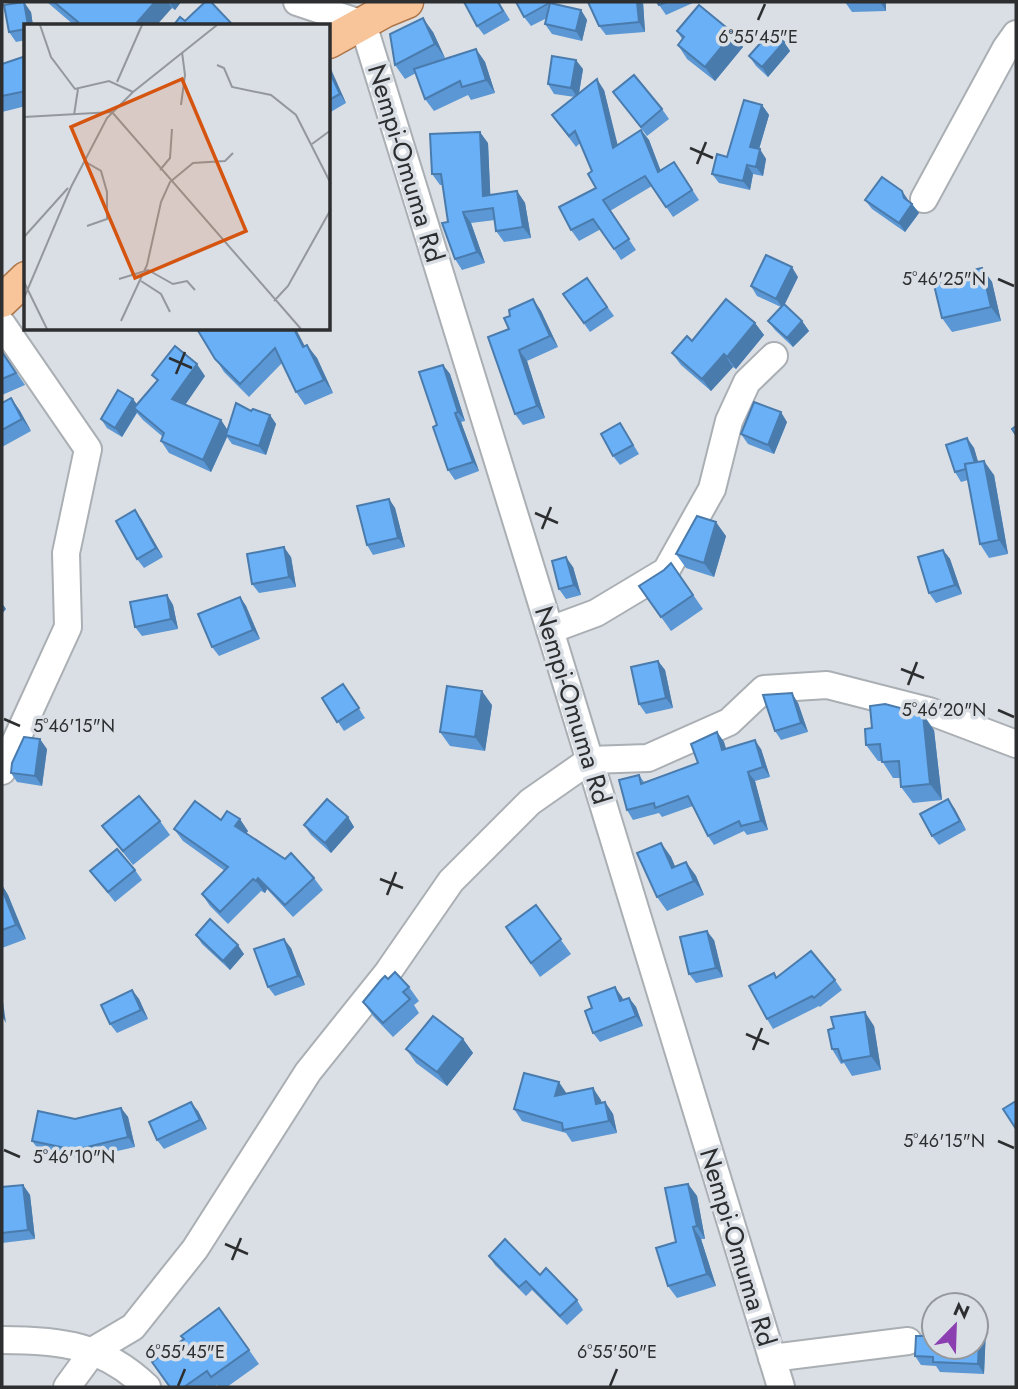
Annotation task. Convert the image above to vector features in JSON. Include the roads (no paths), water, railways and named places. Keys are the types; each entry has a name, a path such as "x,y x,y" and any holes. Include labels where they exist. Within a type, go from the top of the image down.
{"main road":[{"path":"331,42 407,2"},
{"path":"2,301 24,280"}],"street":[{"path":"298,2 363,24"},
{"name":"Nempi-Omuma Rd","path":"363,24 781,1387"},
{"path":"924,199 1016,34"},
{"path":"2,324 88,449 66,554 68,627 2,771"},
{"path":"551,630 596,613 666,571 712,489 729,421 747,382 774,356"},
{"path":"67,1387 94,1350 133,1327 195,1249 308,1072 388,972 451,881 530,802 590,760 648,758 729,722 764,689 827,685 929,711 1016,744"},
{"path":"2,1340 37,1340 94,1350 129,1369 147,1387"},
{"path":"772,1359 908,1341"}]}
